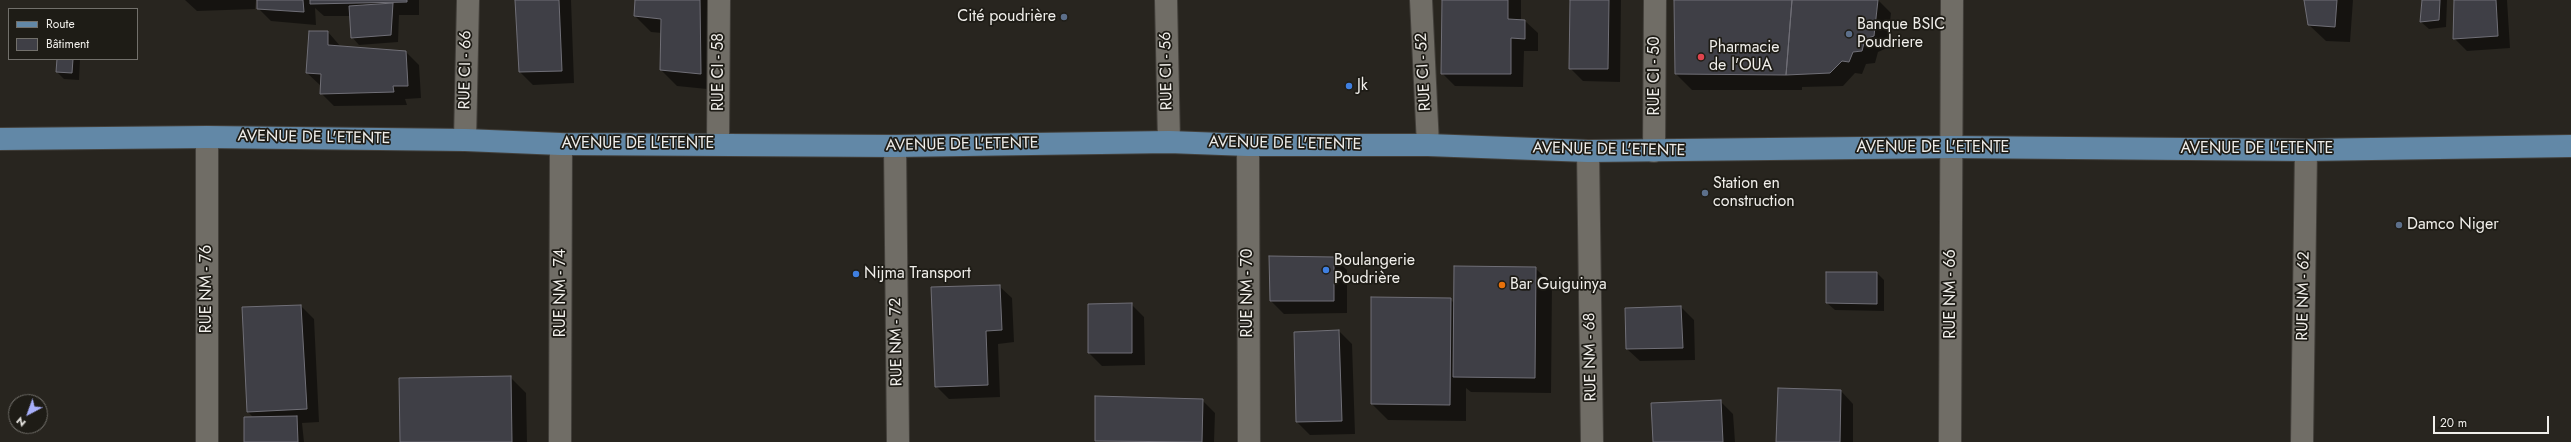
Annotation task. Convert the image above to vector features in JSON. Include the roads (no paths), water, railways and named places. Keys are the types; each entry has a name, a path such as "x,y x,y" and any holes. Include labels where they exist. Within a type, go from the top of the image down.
{"main road":[{"name":"AVENUE DE L'ETENTE","path":"0,139 207,136 465,140 561,144 895,146 1169,142 1248,145 1428,145 1588,151 1952,147 2306,150 2571,146"}],"street":[{"name":"RUE CI - 66","path":"465,140 468,0"},
{"name":"RUE CI - 58","path":"718,144 719,0"},
{"name":"RUE CI - 56","path":"1166,0 1169,142"},
{"name":"RUE CI - 52","path":"1421,0 1428,145"},
{"name":"RUE CI - 50","path":"1654,151 1655,0"},
{"name":"RUE NM - 66","path":"1950,442 1952,0"},
{"name":"RUE NM - 76","path":"207,136 207,442"},
{"name":"RUE NM - 74","path":"560,442 561,144"},
{"name":"RUE NM - 70","path":"1248,145 1249,442"},
{"name":"RUE NM - 72","path":"895,146 898,442"},
{"name":"RUE NM - 62","path":"2302,442 2306,150"},
{"name":"RUE NM - 68","path":"1588,151 1592,442"}],"place":[{"name":"Cité poudrière","path":"1064,17"},
{"name":"Banque BSIC Poudriere","path":"1849,34"},
{"name":"Pharmacie de l'OUA","path":"1701,57"},
{"name":"Jk","path":"1349,86"},
{"name":"Station en construction","path":"1705,193"},
{"name":"Damco Niger","path":"2399,225"},
{"name":"Boulangerie Poudrière","path":"1326,270"},
{"name":"Nijma Transport","path":"856,274"},
{"name":"Bar Guiguinya","path":"1502,285"}]}
